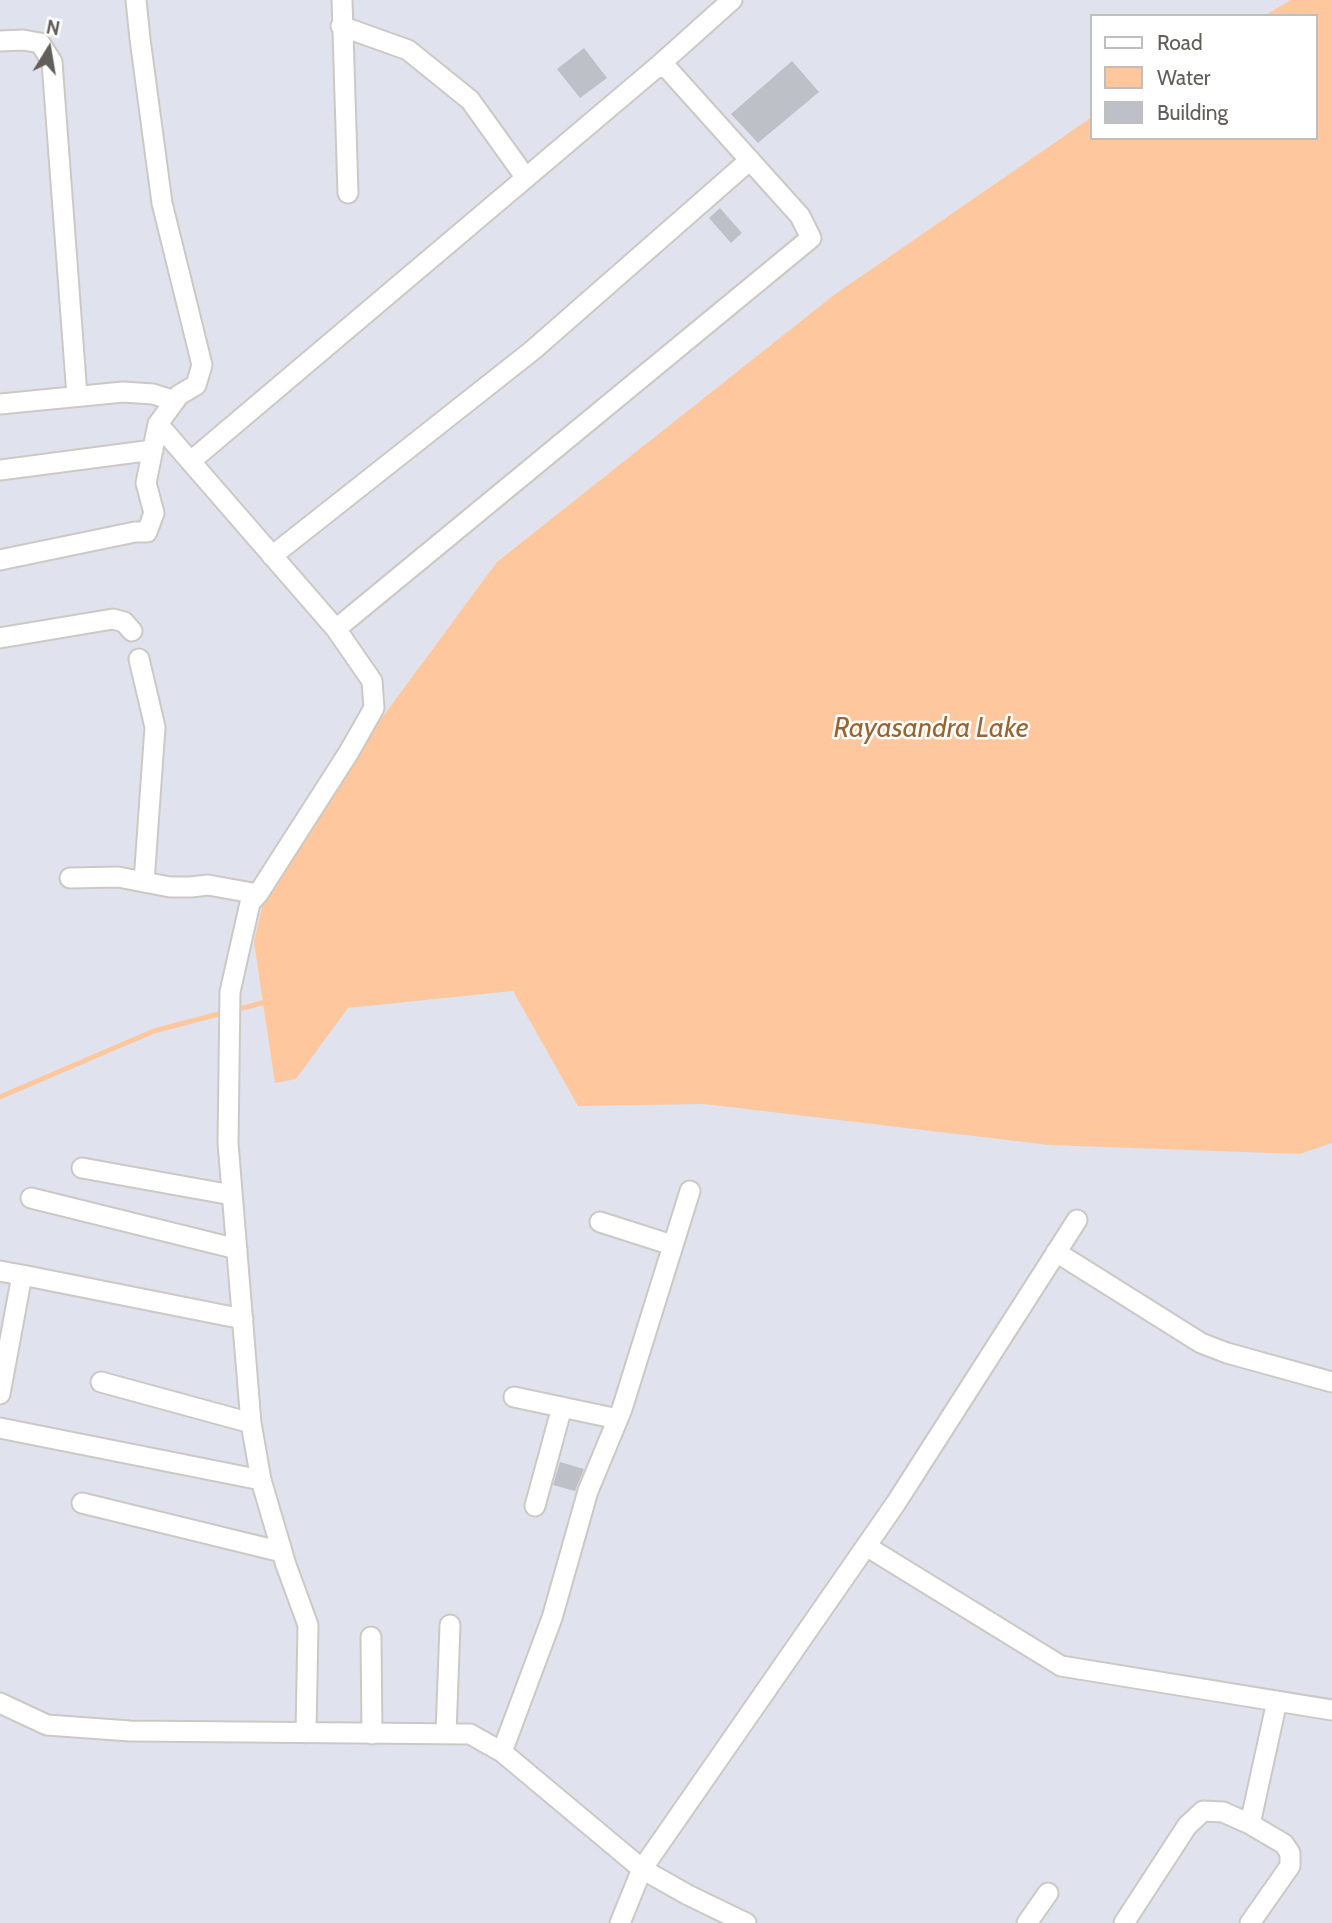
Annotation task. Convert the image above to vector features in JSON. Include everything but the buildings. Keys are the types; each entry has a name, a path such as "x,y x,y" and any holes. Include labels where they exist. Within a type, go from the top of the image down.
{"street":[{"path":"0,560 135,532 147,532 154,513 146,483 158,424 179,395 195,385 202,365 162,203 136,0"},
{"path":"342,0 348,193"},
{"path":"191,461 657,67 732,0"},
{"path":"341,26 408,50 470,100 526,177"},
{"path":"0,41 23,40 40,43 52,62 77,396"},
{"path":"335,629 811,238 800,216 750,160 667,68 657,67"},
{"path":"272,556 533,351 750,160"},
{"path":"0,404 123,392 153,394 175,401"},
{"path":"158,424 335,629 372,681 373,708 349,752 250,903 230,992 228,1143 251,1423 261,1480 282,1552 308,1625 306,1733"},
{"path":"0,470 153,450"},
{"path":"0,638 114,619 124,622 132,631"},
{"path":"139,659 155,727 144,882"},
{"path":"70,878 118,877 170,887 208,885 258,894"},
{"path":"82,1168 232,1195"},
{"path":"502,1752 552,1618 588,1491 618,1419 690,1191"},
{"path":"31,1198 237,1249"},
{"path":"620,1923 642,1869 896,1503 1077,1220"},
{"path":"600,1223 672,1245"},
{"path":"1056,1252 1201,1343 1227,1353 1332,1382"},
{"path":"0,1271 243,1319"},
{"path":"0,1394 22,1275"},
{"path":"101,1382 251,1423"},
{"path":"514,1397 618,1419"},
{"path":"535,1506 562,1407"},
{"path":"0,1428 261,1480"},
{"path":"82,1503 282,1552"},
{"path":"866,1546 1061,1666 1332,1710"},
{"path":"446,1734 450,1625"},
{"path":"371,1637 372,1734"},
{"path":"1250,1824 1277,1701"},
{"path":"0,1703 47,1725 130,1731 470,1734 502,1752 642,1869 746,1923"},
{"path":"1124,1923 1187,1826 1203,1811 1223,1812 1250,1824 1284,1844 1290,1853 1290,1866 1250,1923"},
{"path":"1027,1923 1048,1893"}],"water":[{"name":"Rayasandra Lake","path":"1291,0 1332,0 1332,1143 1300,1154 1049,1145 704,1104 578,1106 513,991 348,1008 296,1079 275,1083 254,942 271,868 497,562 834,295 1090,118 1090,140 1318,140 1318,14 1267,14"}],"waterway":[{"path":"235,1010 270,1001"},
{"path":"0,1097 154,1031 226,1012"}]}
